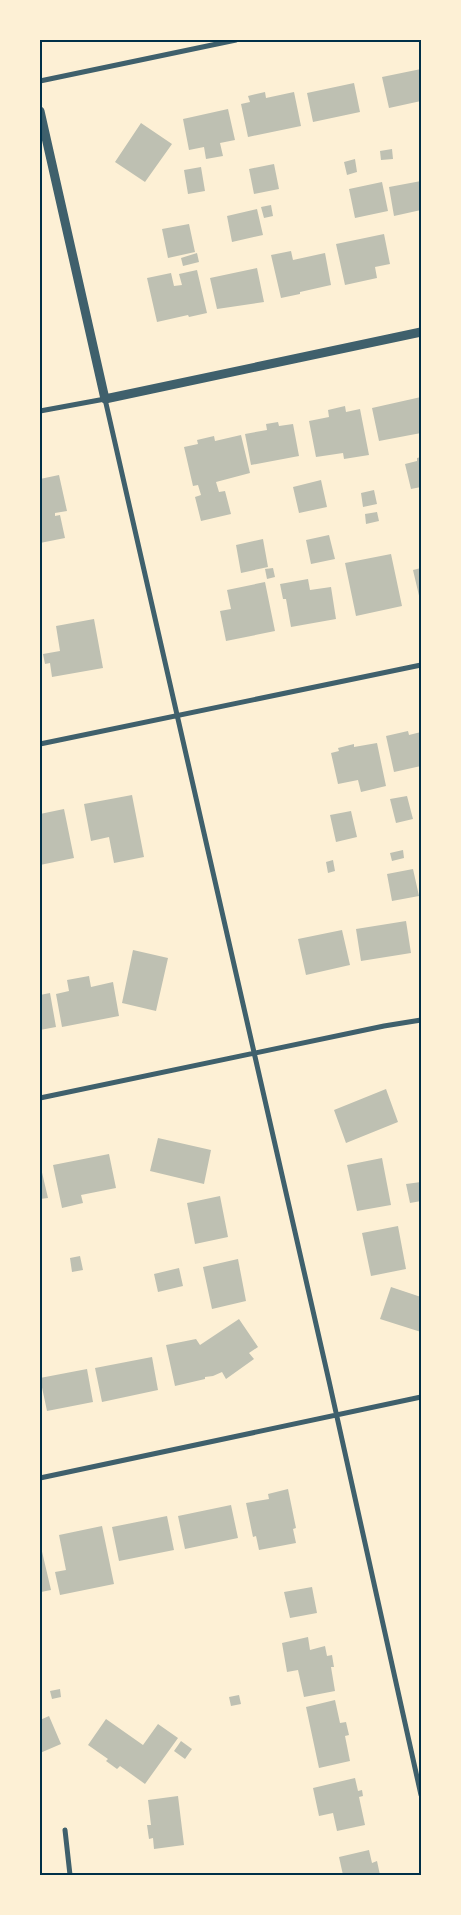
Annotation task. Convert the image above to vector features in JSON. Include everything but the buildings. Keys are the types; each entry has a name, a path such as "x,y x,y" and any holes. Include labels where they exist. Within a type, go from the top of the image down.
{"street":[{"path":"40,81 236,40"},
{"path":"40,111 421,1795"},
{"path":"40,411 421,332"},
{"path":"40,744 421,665"},
{"path":"40,1098 421,1020"},
{"path":"40,1478 421,1397"},
{"path":"65,1830 70,1875"}]}
